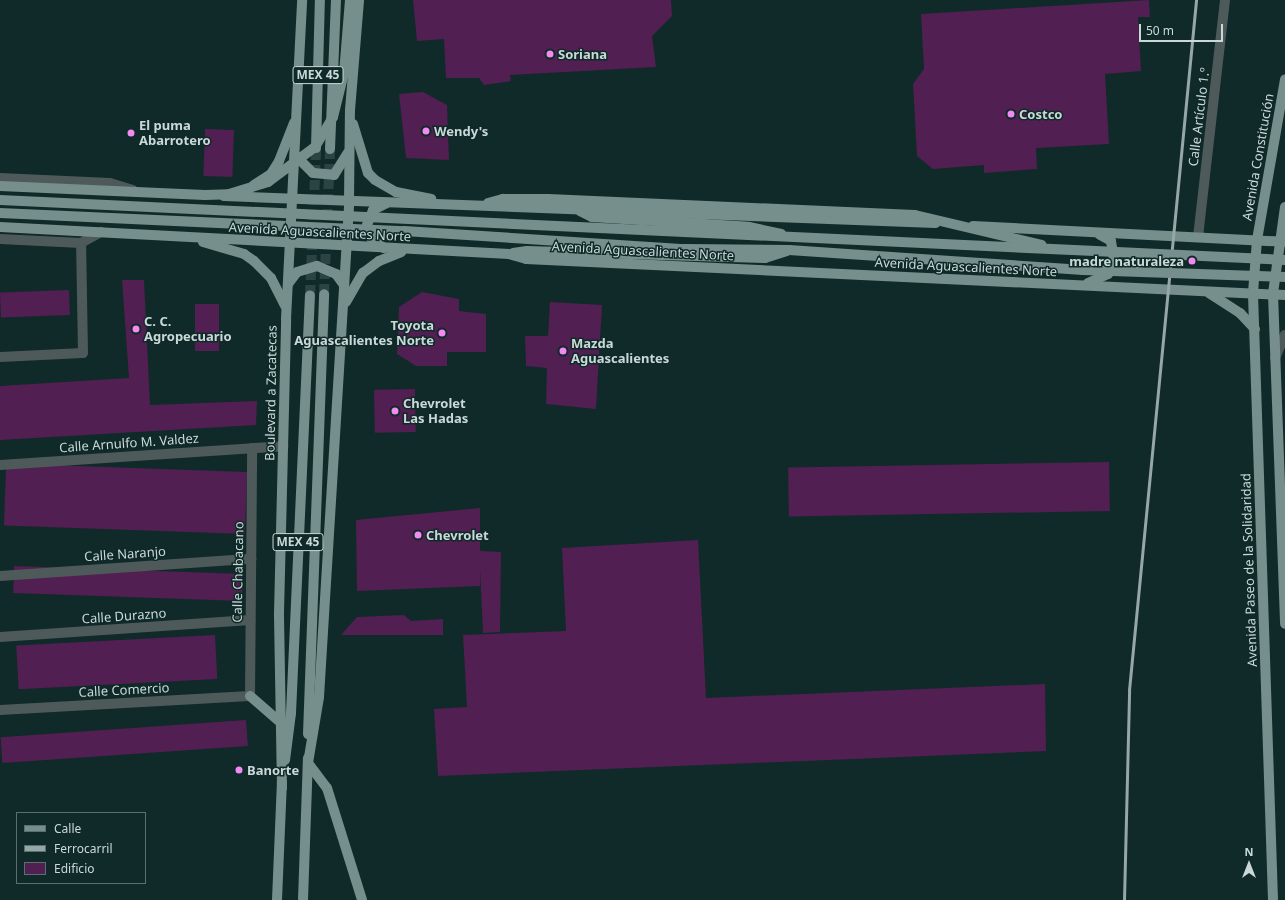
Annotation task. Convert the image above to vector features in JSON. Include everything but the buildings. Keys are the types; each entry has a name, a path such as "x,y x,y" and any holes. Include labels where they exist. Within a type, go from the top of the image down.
{"main road":[{"name":"Boulevard a Zacatecas","path":"282,788 278,720 283,446 288,284 302,0"},
{"name":"MEX 45","path":"316,150 320,0"},
{"name":"MEX 45","path":"330,149 336,0"},
{"path":"0,186 205,195 229,194 268,182 315,147 333,118 344,72 350,0"},
{"name":"MEX 45","path":"308,764 319,697 349,201 350,110 359,0"},
{"name":"Avenida Constitución","path":"1257,240 1285,79"},
{"path":"350,110 364,163 375,180 396,192 440,204"},
{"path":"226,196 271,174 296,115"},
{"path":"295,155 313,173 334,175 349,150"},
{"path":"0,186 476,206 872,219 1099,234 1198,237 1282,242"},
{"path":"476,206 503,199 548,199 915,215 1062,250"},
{"name":"Avenida Aguascalientes Norte","path":"0,200 789,235 1062,250 1285,260"},
{"path":"391,249 372,240 367,225 377,207 392,202"},
{"path":"1285,207 1282,242 1273,294 1285,624"},
{"path":"576,209 592,217 749,227 789,235"},
{"name":"Avenida Aguascalientes Norte","path":"0,213 404,231 684,249 789,250 1083,270 1285,277"},
{"name":"Avenida Aguascalientes Norte","path":"0,227 291,244 509,254 526,259 1285,295"},
{"path":"1078,286 1097,281 1108,274 1114,260 1110,241 1099,234"},
{"path":"189,238 244,254 254,261 271,278 287,312"},
{"name":"Avenida Paseo de la Solidaridad","path":"1257,240 1253,293 1273,900"},
{"path":"342,320 351,290 363,274 388,256 413,250"},
{"path":"509,254 527,250 765,258 789,250"},
{"path":"288,284 296,272 317,266 336,274 344,285"},
{"path":"1205,291 1240,313 1254,329"},
{"name":"MEX 45","path":"303,900 324,294"},
{"name":"Boulevard a Zacatecas","path":"278,900 282,788 291,713 310,295"},
{"path":"250,696 278,720"},
{"path":"308,764 327,788 362,900"}],"street":[{"name":"Calle Artículo 1.º","path":"1198,237 1225,0"},
{"path":"0,178 110,183 145,193"},
{"path":"0,239 81,243 101,232"},
{"path":"0,357 83,353 81,243"},
{"path":"1275,358 1285,335"},
{"name":"Calle Arnulfo M. Valdez","path":"0,465 283,446"},
{"name":"Calle Chabacano","path":"250,696 251,559 256,448"},
{"name":"Calle Naranjo","path":"0,576 251,559"},
{"name":"Calle Durazno","path":"0,637 250,620"},
{"name":"Calle Comercio","path":"0,710 250,696"}],"tunnel":[{"path":"324,294 330,149"},
{"path":"310,295 316,150"}],"railway":[{"path":"1124,900 1129,690 1196,0"}],"place":[{"name":"Soriana","path":"550,54"},
{"name":"Costco","path":"1011,114"},
{"name":"Wendy's","path":"426,131"},
{"name":"El puma Abarrotero","path":"131,133"},
{"name":"madre naturaleza","path":"1192,261"},
{"name":"C. C. Agropecuario","path":"136,329"},
{"name":"Toyota Aguascalientes Norte","path":"442,333"},
{"name":"Mazda Aguascalientes","path":"563,351"},
{"name":"Chevrolet Las Hadas","path":"395,411"},
{"name":"Chevrolet","path":"418,535"},
{"name":"Banorte","path":"239,770"}]}
